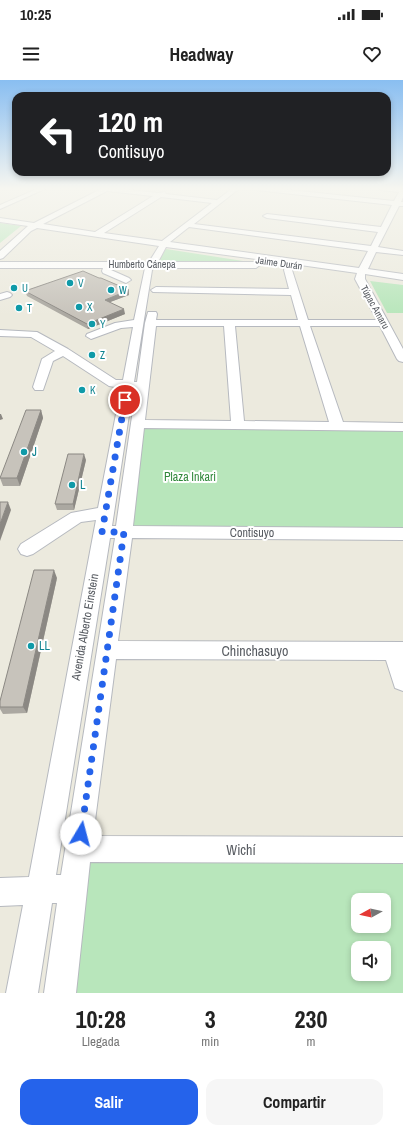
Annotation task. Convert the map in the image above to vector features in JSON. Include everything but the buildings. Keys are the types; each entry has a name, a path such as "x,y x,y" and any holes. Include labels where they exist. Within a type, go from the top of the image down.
{"street":[{"path":"0,256 26,231"},
{"path":"73,231 164,244"},
{"path":"97,234 103,231"},
{"name":"Avenida Alberto Einstein","path":"144,323 156,290 158,268 154,265 154,259 164,244 180,231"},
{"path":"230,231 403,253"},
{"name":"Túpac Amaru","path":"383,231 361,274 361,283 403,359"},
{"name":"Jaime Durán","path":"164,244 171,248 286,265 361,274"},
{"name":"Jaime Durán","path":"164,244 361,274 403,282"},
{"path":"109,264 106,271 126,280"},
{"name":"Humberto Cánepa","path":"0,265 286,265"},
{"name":"Avenida Alberto Einstein","path":"22,993 105,513 135,386 144,323 148,269 154,265"},
{"path":"286,265 337,426"},
{"path":"361,274 403,277"},
{"path":"156,290 294,292"},
{"path":"91,336 119,325 144,323 383,323"},
{"path":"229,323 238,425"},
{"path":"0,333 33,334 64,351 113,383 135,386"},
{"path":"39,387 48,359 64,351"},
{"name":"Avenida Alberto Einstein","path":"60,993 78,849 124,532 137,424 135,386"},
{"path":"137,424 403,427"},
{"path":"27,549 77,517 105,513"},
{"name":"Contisuyo","path":"102,532 403,534"},
{"name":"Chinchasuyo","path":"106,650 399,651"},
{"path":"399,651 403,681"},
{"name":"Wichí","path":"78,849 403,850"},
{"path":"0,892 74,888"}],"green space":[{"path":"0,231 15,231 0,243"},
{"path":"166,249 243,261 243,264 161,263 160,257"},
{"path":"370,281 403,285 403,313 387,313"},
{"name":"Plaza Inkari","path":"144,424 403,426 403,529 131,530"},
{"path":"403,852 403,993 74,993 84,863"}],"place":[{"name":"V","path":"70,283"},
{"name":"U","path":"14,288"},
{"name":"W","path":"111,290"},
{"name":"X","path":"79,307"},
{"name":"T","path":"19,308"},
{"name":"Y","path":"92,324"},
{"name":"Z","path":"92,355"},
{"name":"K","path":"82,390"},
{"name":"J","path":"24,452"},
{"name":"L","path":"72,485"},
{"name":"LL","path":"31,646"}],"route":[{"path":"81,834 124,532 102,532 125,400"}]}
